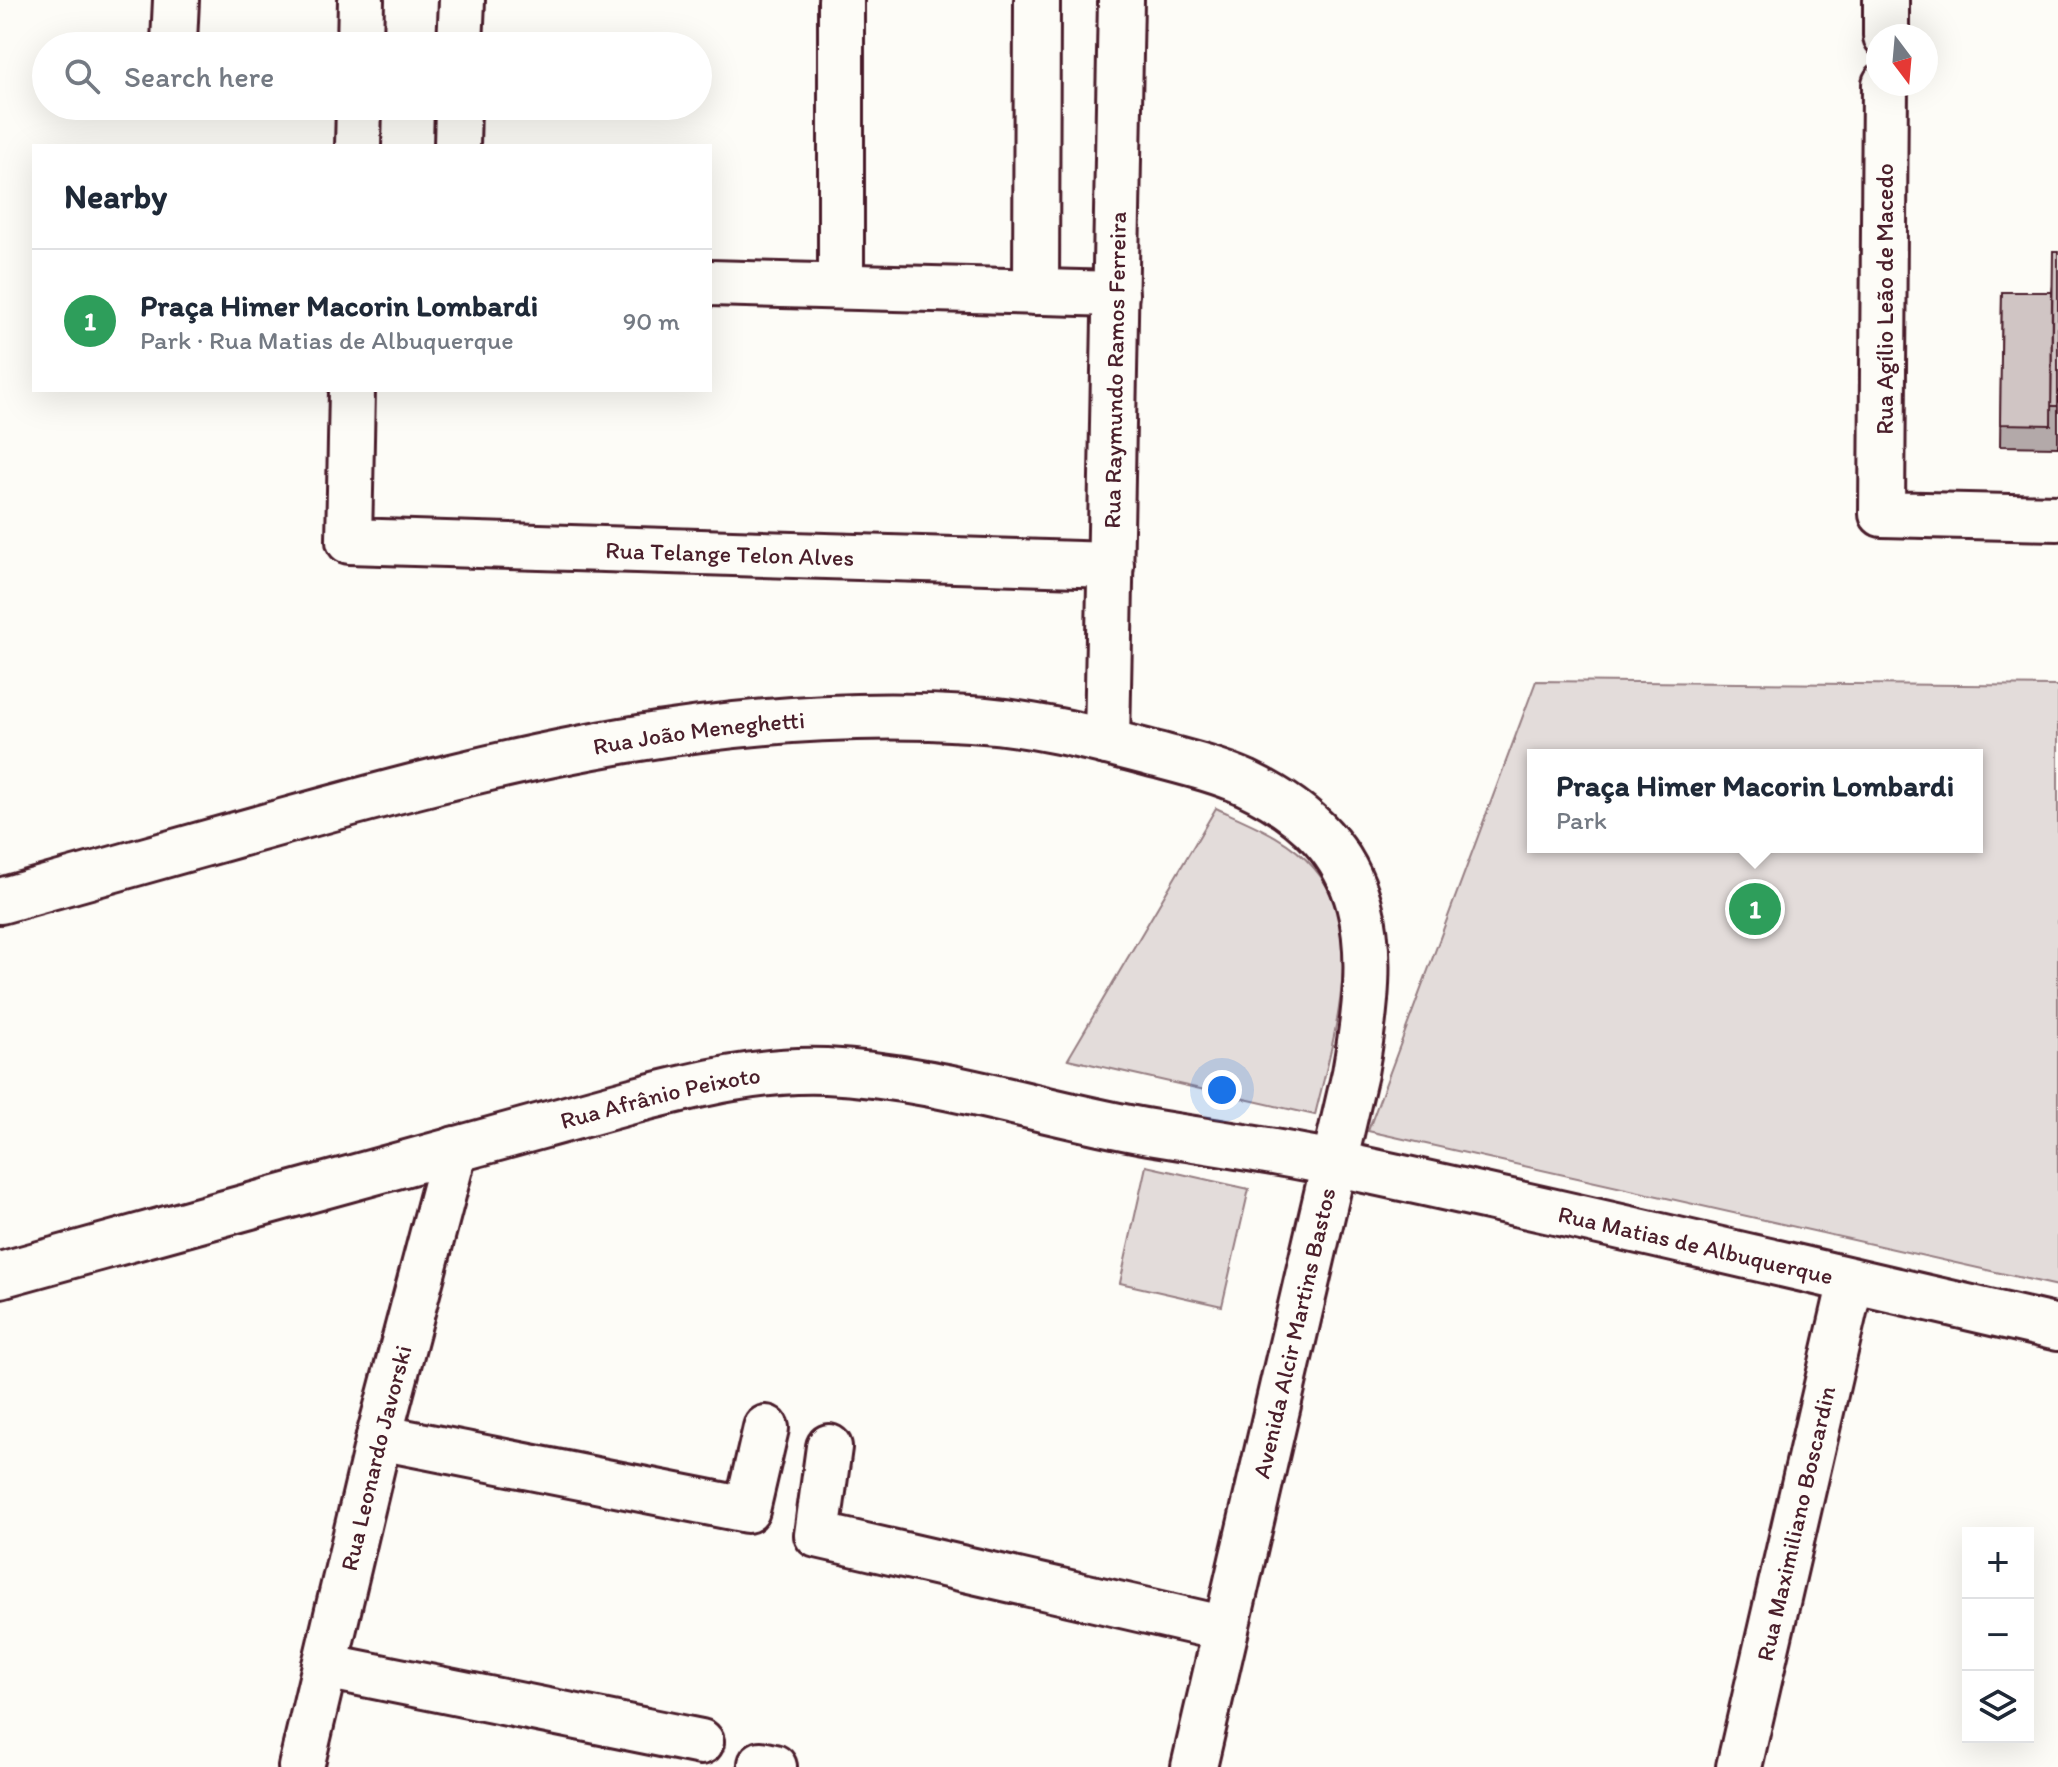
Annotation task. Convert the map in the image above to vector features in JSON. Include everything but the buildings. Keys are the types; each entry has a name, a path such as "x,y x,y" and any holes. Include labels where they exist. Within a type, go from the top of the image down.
{"street":[{"path":"360,32 361,0"},
{"path":"461,32 462,0"},
{"path":"841,0 841,286"},
{"path":"1036,292 1037,0"},
{"name":"Rua Raymundo Ramos Ferreira","path":"1107,742 1121,0"},
{"path":"1886,0 1886,24"},
{"name":"Rua Agílio Leão de Macedo","path":"1885,96 1882,514 2058,518"},
{"path":"358,144 359,120"},
{"path":"457,144 458,120"},
{"path":"712,283 1116,294"},
{"name":"Rua Telange Telon Alves","path":"352,392 349,541 1111,565"},
{"name":"Rua João Meneghetti","path":"0,901 469,771 665,732 746,722 918,717 1027,725 1212,770 1247,784 1283,805 1318,833 1345,870 1359,897"},
{"name":"Avenida Alcir Martins Bastos","path":"1194,1767 1355,1073 1368,963 1366,927 1359,897"},
{"name":"Rua Afrânio Peixoto","path":"0,1275 702,1084 766,1074 823,1071 936,1084 1114,1125 1334,1164"},
{"name":"Rua Leonardo Javorski","path":"301,1767 379,1437 455,1149"},
{"name":"Rua Matias de Albuquerque","path":"1334,1164 2058,1328"},
{"name":"Rua Maximiliano Boscardin","path":"1739,1767 1851,1281"},
{"path":"379,1437 747,1510 766,1428"},
{"path":"829,1447 817,1535 1226,1629"},
{"path":"325,1666 701,1742"}],"shaded area":[{"path":"1536,681 2058,686 2058,1286 1368,1131"},
{"path":"1216,808 1293,848 1314,868 1331,894 1340,923 1342,988 1315,1115 1068,1059"},
{"path":"1146,1166 1249,1189 1222,1306 1120,1283"}],"place":[{"name":"Praça Himer Macorin Lombardi","path":"1755,909"}]}
